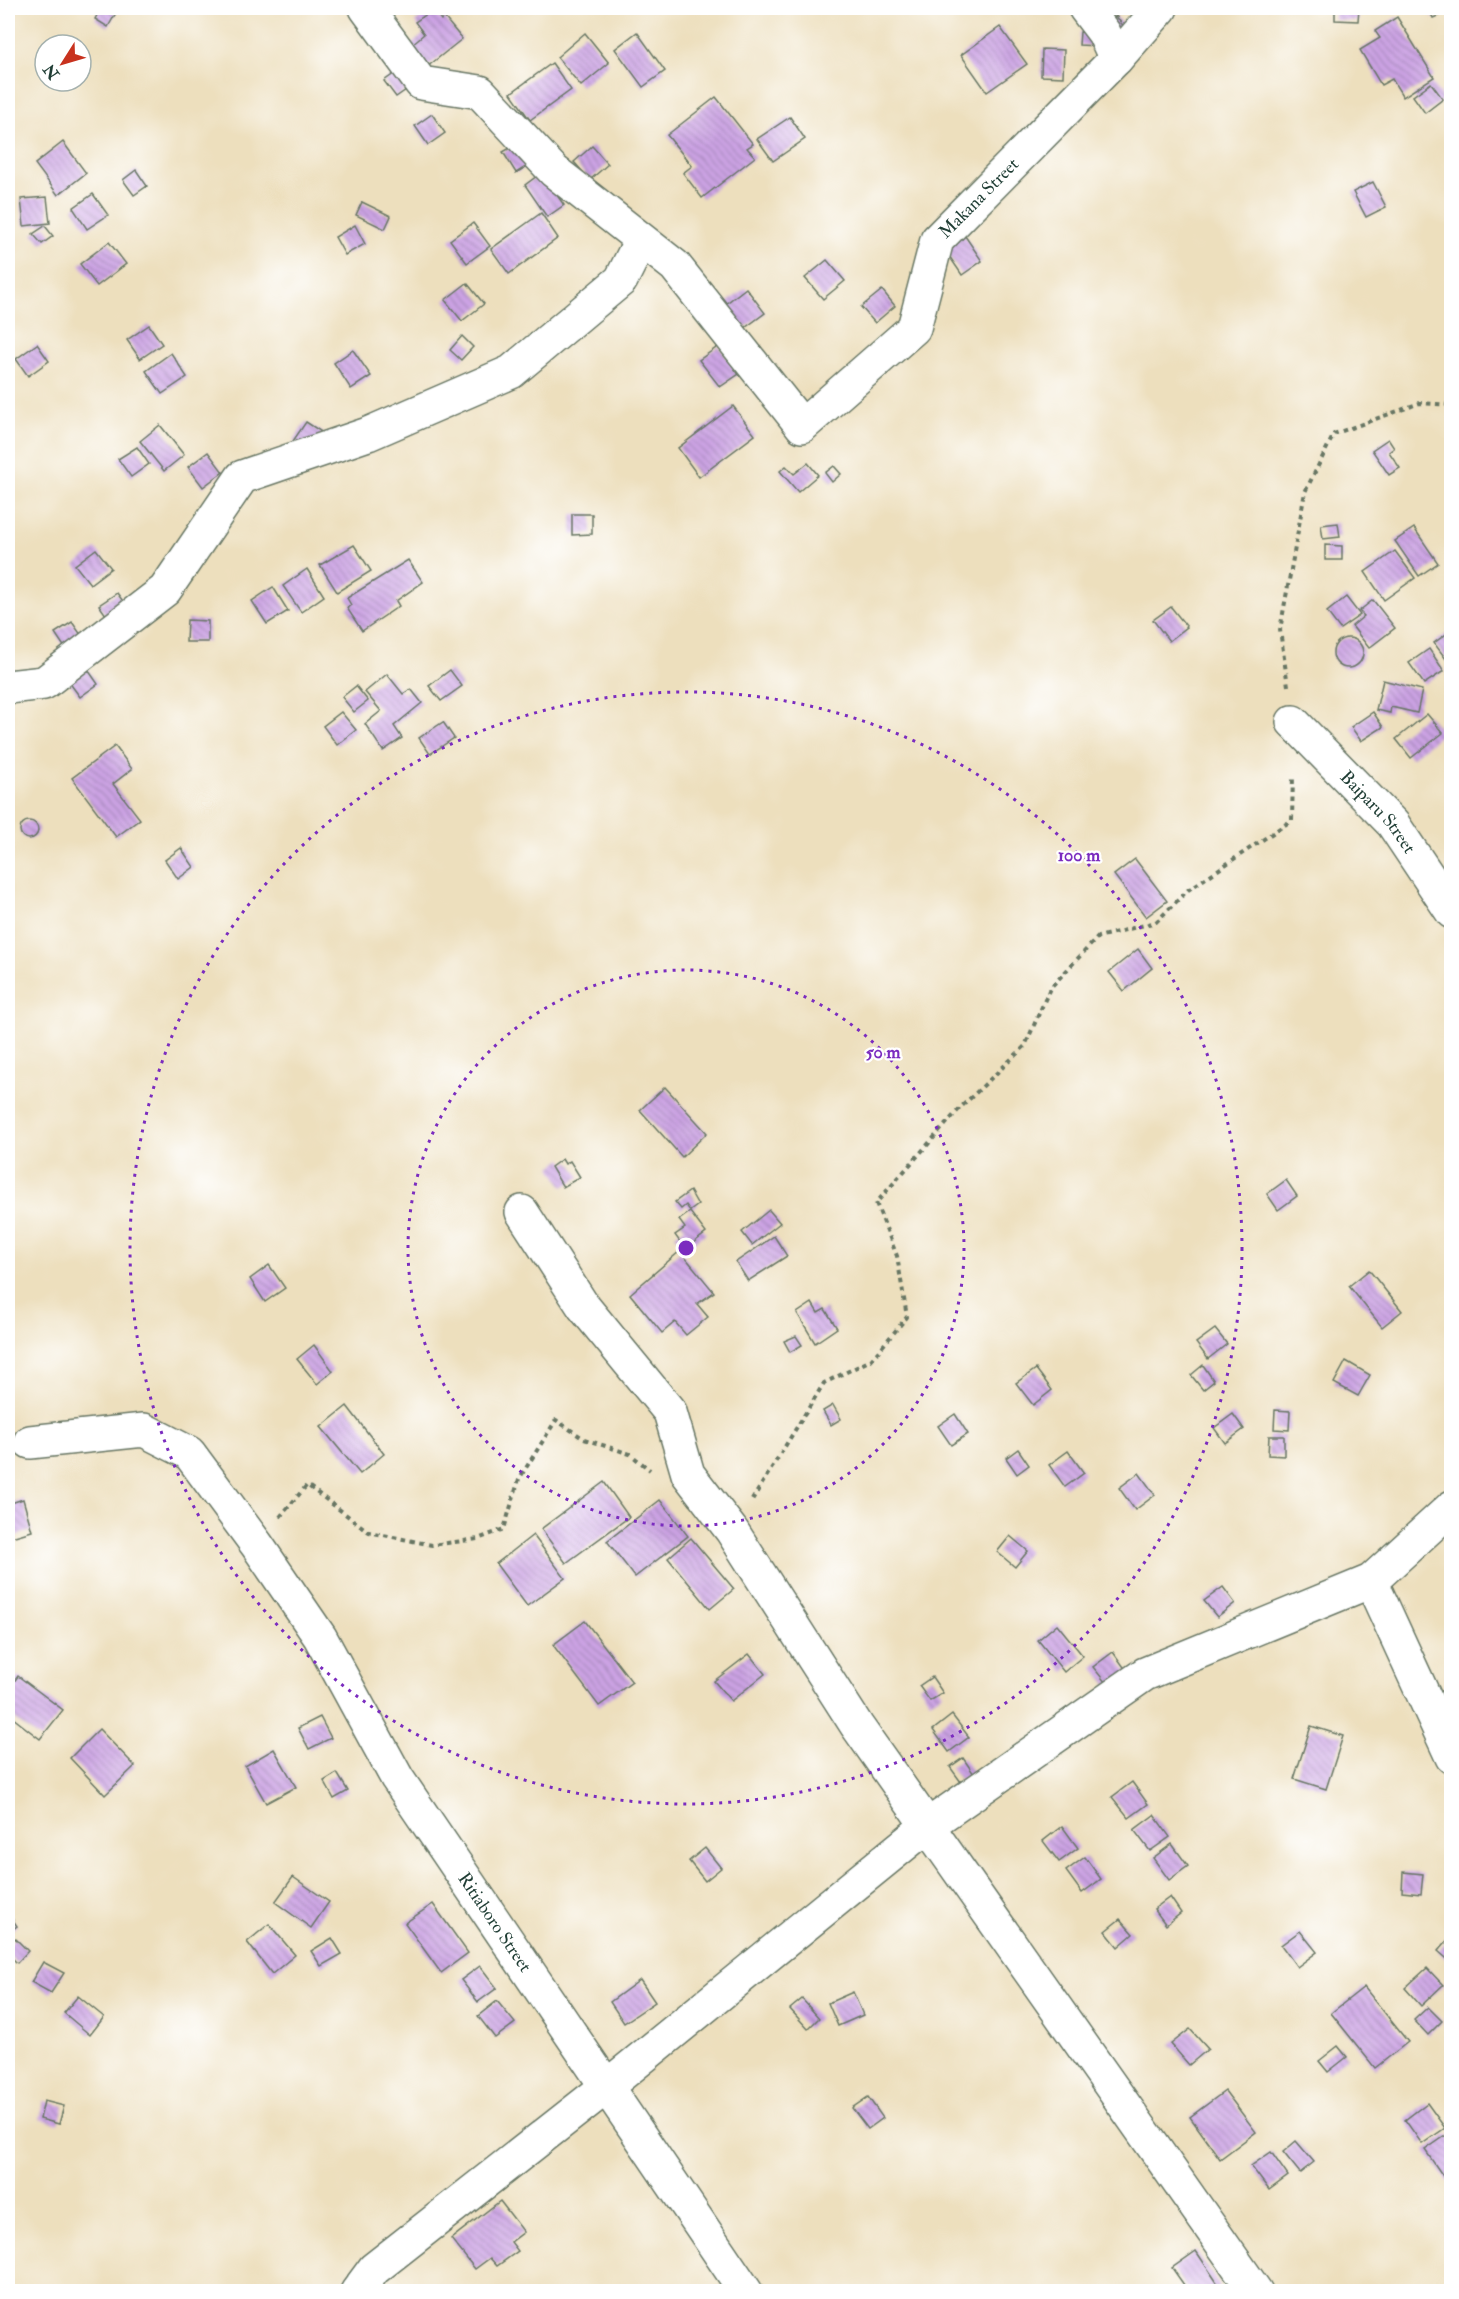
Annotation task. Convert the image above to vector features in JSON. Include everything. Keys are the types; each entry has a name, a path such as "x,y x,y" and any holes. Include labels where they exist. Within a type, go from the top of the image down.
{"street":[{"path":"8,687 44,683 165,590 242,477 368,434 511,372 621,280 641,240 554,171 480,92 421,83 366,8"},
{"path":"1085,8 1104,33 1116,59"},
{"name":"Makana Street","path":"641,240 675,267 802,426 914,328 937,240 1116,59 1161,8"},
{"name":"Baiparu Street","path":"1293,722 1393,824 1452,912"},
{"path":"522,1212 583,1306 670,1412 688,1474 732,1531 857,1726 1256,2292"},
{"name":"Ritiaboro Street","path":"30,1442 144,1430 189,1453 257,1545 320,1637 397,1778 746,2292"},
{"path":"357,2292 374,2270 927,1826 1145,1674 1371,1581 1452,1507"},
{"path":"1371,1581 1452,1757"}],"path":[{"path":"732,1531 824,1383 871,1360 907,1317 897,1256 876,1203 961,1107 1025,1046 1050,988 1098,937 1156,922 1188,890 1292,820 1293,722 1280,630 1305,492 1334,434 1420,403 1452,405"},
{"path":"257,1545 307,1485 369,1532 432,1545 478,1539 504,1529 519,1479 556,1420 584,1439 630,1454 646,1470 688,1474"}],"building":[{"path":"101,8 111,8 117,11 108,27 95,19"},
{"path":"1335,8 1359,8 1358,21 1335,20"},
{"path":"1428,8 1452,8 1452,10 1433,18"},
{"path":"433,10 441,20 444,17 462,39 422,71 405,50 424,34 415,22"},
{"path":"1116,16 1124,27 1115,34 1107,23"},
{"path":"1397,17 1434,77 1403,97 1392,79 1381,85 1360,50 1380,38 1375,31"},
{"path":"1000,27 1027,64 987,92 961,55"},
{"path":"637,32 665,71 643,87 615,49"},
{"path":"1080,32 1099,34 1098,46 1079,45"},
{"path":"585,33 609,63 581,86 557,57"},
{"path":"1042,49 1064,50 1063,77 1041,76"},
{"path":"552,63 571,90 530,120 511,93"},
{"path":"401,69 413,85 396,97 384,81"},
{"path":"1431,83 1443,99 1425,113 1413,96"},
{"path":"716,97 753,144 747,148 755,157 702,198 683,173 692,166 667,135"},
{"path":"432,114 445,133 428,145 415,126"},
{"path":"790,117 805,139 773,161 757,139"},
{"path":"63,142 86,173 58,195 35,164"},
{"path":"521,142 534,162 516,173 503,152"},
{"path":"592,146 608,164 590,180 574,162"},
{"path":"136,170 147,186 134,195 123,180"},
{"path":"541,173 564,205 547,217 525,185"},
{"path":"1373,182 1386,207 1366,217 1353,192"},
{"path":"93,194 108,215 87,229 73,208"},
{"path":"47,197 50,223 24,226 21,199"},
{"path":"362,202 391,216 385,229 356,215"},
{"path":"541,213 558,238 509,274 491,249"},
{"path":"473,223 490,246 467,263 450,240"},
{"path":"355,225 365,244 345,255 335,237"},
{"path":"45,226 53,236 42,244 33,234"},
{"path":"963,233 982,261 962,275 943,247"},
{"path":"109,242 126,264 97,286 80,264"},
{"path":"827,260 845,281 823,299 805,278"},
{"path":"467,283 484,304 462,321 445,300"},
{"path":"746,288 765,313 738,333 719,309"},
{"path":"882,290 895,306 875,323 861,307"},
{"path":"149,325 162,344 140,359 127,340"},
{"path":"462,336 473,347 461,360 450,350"},
{"path":"37,344 49,361 28,376 16,359"},
{"path":"719,346 739,374 720,387 699,360"},
{"path":"353,350 371,376 351,389 334,363"},
{"path":"171,353 187,377 162,394 146,371"},
{"path":"733,406 755,435 699,477 678,448"},
{"path":"306,422 323,433 311,453 293,441"},
{"path":"160,425 184,455 164,471 140,441"},
{"path":"1388,439 1394,448 1389,452 1400,468 1389,475 1372,450"},
{"path":"137,447 149,464 131,477 118,459"},
{"path":"208,452 223,472 203,487 188,467"},
{"path":"808,463 818,475 798,492 780,471 786,466 794,474"},
{"path":"834,466 841,474 832,482 825,473"},
{"path":"572,514 592,514 592,534 572,535"},
{"path":"1338,523 1340,537 1323,539 1321,525"},
{"path":"1414,528 1438,563 1419,576 1395,541"},
{"path":"354,545 371,571 337,592 320,565"},
{"path":"1325,545 1342,546 1342,560 1325,560"},
{"path":"96,549 111,568 90,584 75,565"},
{"path":"1395,551 1415,578 1384,600 1365,572"},
{"path":"408,560 423,582 396,601 399,606 362,631 347,608 351,605 347,598"},
{"path":"307,569 324,596 301,612 283,586"},
{"path":"273,587 288,611 267,624 252,601"},
{"path":"117,593 131,612 113,625 99,605"},
{"path":"1346,597 1360,615 1340,629 1327,612"},
{"path":"1373,600 1395,628 1369,648 1352,626 1364,616 1359,611"},
{"path":"1171,607 1187,627 1169,641 1153,620"},
{"path":"187,620 208,621 208,642 186,642"},
{"path":"72,622 86,642 69,654 55,633"},
{"path":"1452,630 1452,667 1434,643"},
{"path":"1348,638 1354,639 1362,647 1362,659 1354,667 1348,668 1342,667 1334,659 1333,653 1334,647 1342,639"},
{"path":"1429,649 1444,671 1424,684 1409,663"},
{"path":"82,661 98,684 80,697 63,674"},
{"path":"450,670 462,686 441,701 429,686"},
{"path":"387,674 403,694 411,689 422,703 394,726 402,738 383,751 365,724 381,711 365,692"},
{"path":"1383,680 1422,690 1417,713 1391,707 1390,713 1376,710"},
{"path":"356,686 368,701 354,712 342,697"},
{"path":"341,712 356,730 337,745 323,726"},
{"path":"1373,712 1383,727 1361,741 1351,727"},
{"path":"1427,714 1443,733 1411,758 1396,739"},
{"path":"443,722 454,738 430,754 419,738"},
{"path":"115,746 132,769 113,784 140,819 116,837 72,778"},
{"path":"25,821 33,821 38,826 36,837 25,839 20,834 20,826"},
{"path":"181,848 194,867 178,879 165,860"},
{"path":"1135,859 1167,901 1146,917 1114,875"},
{"path":"1138,949 1152,968 1124,991 1109,972"},
{"path":"665,1087 707,1133 682,1157 640,1110"},
{"path":"562,1159 565,1164 570,1161 580,1177 563,1187 551,1167"},
{"path":"1286,1180 1297,1196 1278,1210 1267,1194"},
{"path":"690,1191 698,1205 690,1211 686,1205 681,1209 675,1202"},
{"path":"769,1210 780,1223 752,1245 742,1232"},
{"path":"690,1212 706,1233 685,1249 675,1235 685,1228 679,1220"},
{"path":"774,1236 787,1256 748,1281 736,1262"},
{"path":"680,1251 714,1292 697,1304 708,1317 686,1335 675,1322 662,1333 630,1294"},
{"path":"269,1265 285,1288 265,1302 250,1279"},
{"path":"1369,1270 1402,1311 1382,1327 1349,1286"},
{"path":"812,1303 818,1313 825,1309 837,1328 815,1343 797,1313"},
{"path":"1215,1329 1227,1344 1208,1359 1196,1343"},
{"path":"796,1336 802,1345 790,1352 784,1341"},
{"path":"314,1345 333,1371 317,1384 297,1359"},
{"path":"1346,1361 1370,1375 1358,1396 1334,1383"},
{"path":"1203,1365 1214,1381 1203,1390 1191,1375"},
{"path":"1036,1369 1052,1390 1033,1405 1016,1383"},
{"path":"833,1405 841,1419 831,1425 823,1411"},
{"path":"347,1406 384,1454 360,1474 321,1427"},
{"path":"1275,1410 1290,1411 1289,1430 1274,1429"},
{"path":"955,1414 968,1434 951,1445 938,1426"},
{"path":"1233,1414 1244,1429 1225,1443 1214,1428"},
{"path":"1269,1436 1284,1436 1284,1456 1268,1455"},
{"path":"1018,1449 1029,1465 1017,1474 1006,1458"},
{"path":"1068,1451 1084,1473 1065,1487 1049,1465"},
{"path":"1139,1473 1155,1495 1135,1510 1119,1488"},
{"path":"604,1482 629,1517 566,1563 541,1529"},
{"path":"23,1499 32,1531 8,1538 8,1504"},
{"path":"660,1500 688,1536 635,1577 607,1541"},
{"path":"533,1535 565,1578 527,1606 496,1564"},
{"path":"1010,1536 1028,1551 1015,1567 997,1552"},
{"path":"691,1538 734,1589 710,1609 668,1558"},
{"path":"1223,1587 1235,1603 1217,1617 1204,1601"},
{"path":"585,1621 632,1682 599,1706 553,1645"},
{"path":"1057,1624 1083,1656 1064,1672 1038,1640"},
{"path":"1113,1652 1129,1674 1110,1688 1093,1667"},
{"path":"749,1654 765,1674 731,1701 714,1681"},
{"path":"18,1676 63,1710 40,1739 8,1714 8,1690"},
{"path":"932,1677 943,1693 930,1701 919,1686"},
{"path":"952,1715 969,1737 949,1752 933,1730"},
{"path":"320,1717 331,1738 309,1749 298,1728"},
{"path":"1311,1726 1343,1736 1326,1789 1294,1779"},
{"path":"99,1729 135,1766 105,1795 70,1758"},
{"path":"274,1749 296,1787 266,1803 245,1766"},
{"path":"963,1758 974,1774 961,1782 950,1767"},
{"path":"337,1773 348,1791 334,1799 324,1781"},
{"path":"1132,1782 1148,1804 1129,1818 1112,1797"},
{"path":"1154,1815 1170,1837 1150,1851 1134,1830"},
{"path":"1062,1826 1078,1848 1059,1862 1043,1841"},
{"path":"1172,1844 1188,1866 1169,1880 1153,1858"},
{"path":"705,1848 721,1868 705,1881 689,1861"},
{"path":"1085,1857 1101,1879 1082,1893 1066,1871"},
{"path":"1403,1872 1423,1874 1421,1894 1402,1892"},
{"path":"293,1877 329,1902 311,1928 275,1902"},
{"path":"1170,1897 1181,1913 1166,1925 1154,1909"},
{"path":"433,1904 468,1953 441,1973 405,1923"},
{"path":"8,1913 17,1926 8,1933"},
{"path":"1120,1919 1133,1934 1118,1947 1105,1931"},
{"path":"269,1924 295,1955 272,1974 247,1942"},
{"path":"1300,1931 1317,1952 1297,1967 1281,1945"},
{"path":"1452,1935 1452,1963 1438,1951"},
{"path":"15,1938 28,1951 17,1963 8,1954 8,1946"},
{"path":"332,1938 342,1954 321,1966 311,1951"},
{"path":"43,1962 64,1973 51,1993 31,1982"},
{"path":"480,1966 497,1988 478,2002 461,1980"},
{"path":"1427,1968 1443,1985 1421,2006 1405,1988"},
{"path":"640,1980 655,2002 624,2023 610,2002"},
{"path":"1364,1987 1408,2042 1375,2068 1331,2013"},
{"path":"853,1992 863,2015 838,2026 828,2003"},
{"path":"78,1996 104,2017 90,2035 64,2013"},
{"path":"802,1999 819,2018 808,2029 790,2009"},
{"path":"497,2001 515,2023 495,2038 478,2016"},
{"path":"1428,2007 1442,2021 1428,2035 1414,2020"},
{"path":"1190,2029 1208,2049 1189,2065 1171,2044"},
{"path":"1338,2046 1347,2057 1328,2072 1319,2061"},
{"path":"1225,2091 1256,2132 1220,2159 1190,2117"},
{"path":"868,2097 883,2118 868,2129 852,2108"},
{"path":"44,2101 64,2106 59,2124 40,2119"},
{"path":"1427,2103 1445,2128 1422,2144 1405,2120"},
{"path":"1448,2134 1452,2139 1452,2179 1447,2182 1425,2150"},
{"path":"1296,2141 1314,2162 1300,2173 1283,2152"},
{"path":"1271,2152 1288,2176 1269,2190 1251,2166"},
{"path":"500,2201 524,2232 511,2242 518,2251 497,2266 490,2258 475,2269 451,2239"},
{"path":"1196,2251 1220,2287 1215,2292 1189,2292 1172,2268"}]}
